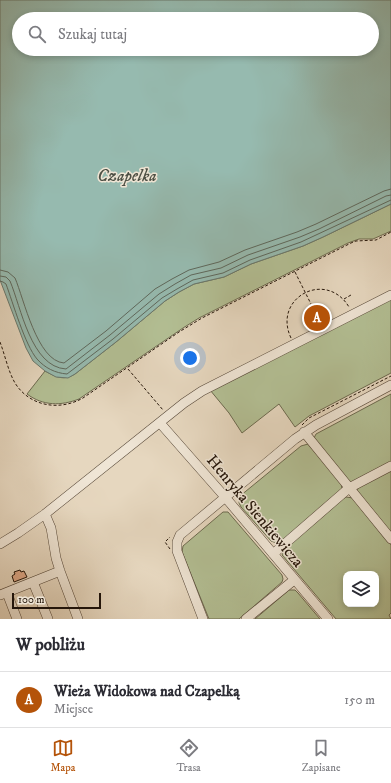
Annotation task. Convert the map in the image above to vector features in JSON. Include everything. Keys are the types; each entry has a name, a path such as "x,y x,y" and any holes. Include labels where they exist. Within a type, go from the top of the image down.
{"street":[{"path":"0,544 45,514 160,422 202,391 391,295"},
{"path":"203,619 177,551 177,542 180,535 304,432 391,385"},
{"name":"Henryka Sienkiewicza","path":"160,422 328,619"},
{"path":"304,432 391,539"},
{"path":"273,554 349,488 391,466"},
{"path":"45,514 51,528 56,558 60,571 78,619"},
{"path":"17,619 4,594 60,571"},
{"path":"246,619 294,580"},
{"path":"33,582 48,619"}],"path":[{"path":"0,342 13,379 19,389 34,400 52,406 78,402 197,321 351,243 356,241 376,240 391,232"},
{"path":"294,272 316,314"},
{"path":"291,339 287,327 288,313 295,300 305,293 317,289 327,290 343,299 350,309"},
{"path":"343,299 351,295"},
{"path":"316,326 312,316 319,312 324,322"},
{"path":"127,368 164,411"}],"green space":[{"path":"391,204 391,231 373,239 359,239 348,243 199,318 79,399 66,403 52,404 39,401 27,394 45,371 63,378 75,374 165,301 194,284 224,277 251,264 303,246"},
{"path":"391,298 391,373 309,416 295,427 279,404 242,433 229,413 210,390"},
{"path":"391,394 391,464 353,484 348,482 313,440 316,434"},
{"path":"308,444 341,483 342,489 279,544 271,541 241,507 239,503 240,496 301,446"},
{"path":"391,470 391,535 357,492 357,489"},
{"path":"346,497 353,498 391,545 391,613 389,615 391,619 336,619 282,555 284,550 336,503"},
{"path":"223,512 228,512 282,575 283,579 282,582 239,619 209,619 182,552 183,546"},
{"path":"289,590 295,590 320,619 255,619"}],"water":[{"name":"Czapelka","path":"0,0 391,0 391,204 303,246 251,264 224,277 194,284 179,292 165,301 116,342 68,378 56,377 45,371 33,361 26,348 0,280"}],"building":[{"path":"319,314 322,320 316,322 313,317"},
{"path":"20,570 21,572 24,571 27,577 14,582 12,576 15,574 14,572"}],"place":[{"name":"Wieża Widokowa nad Czapelką","path":"317,318"}]}
